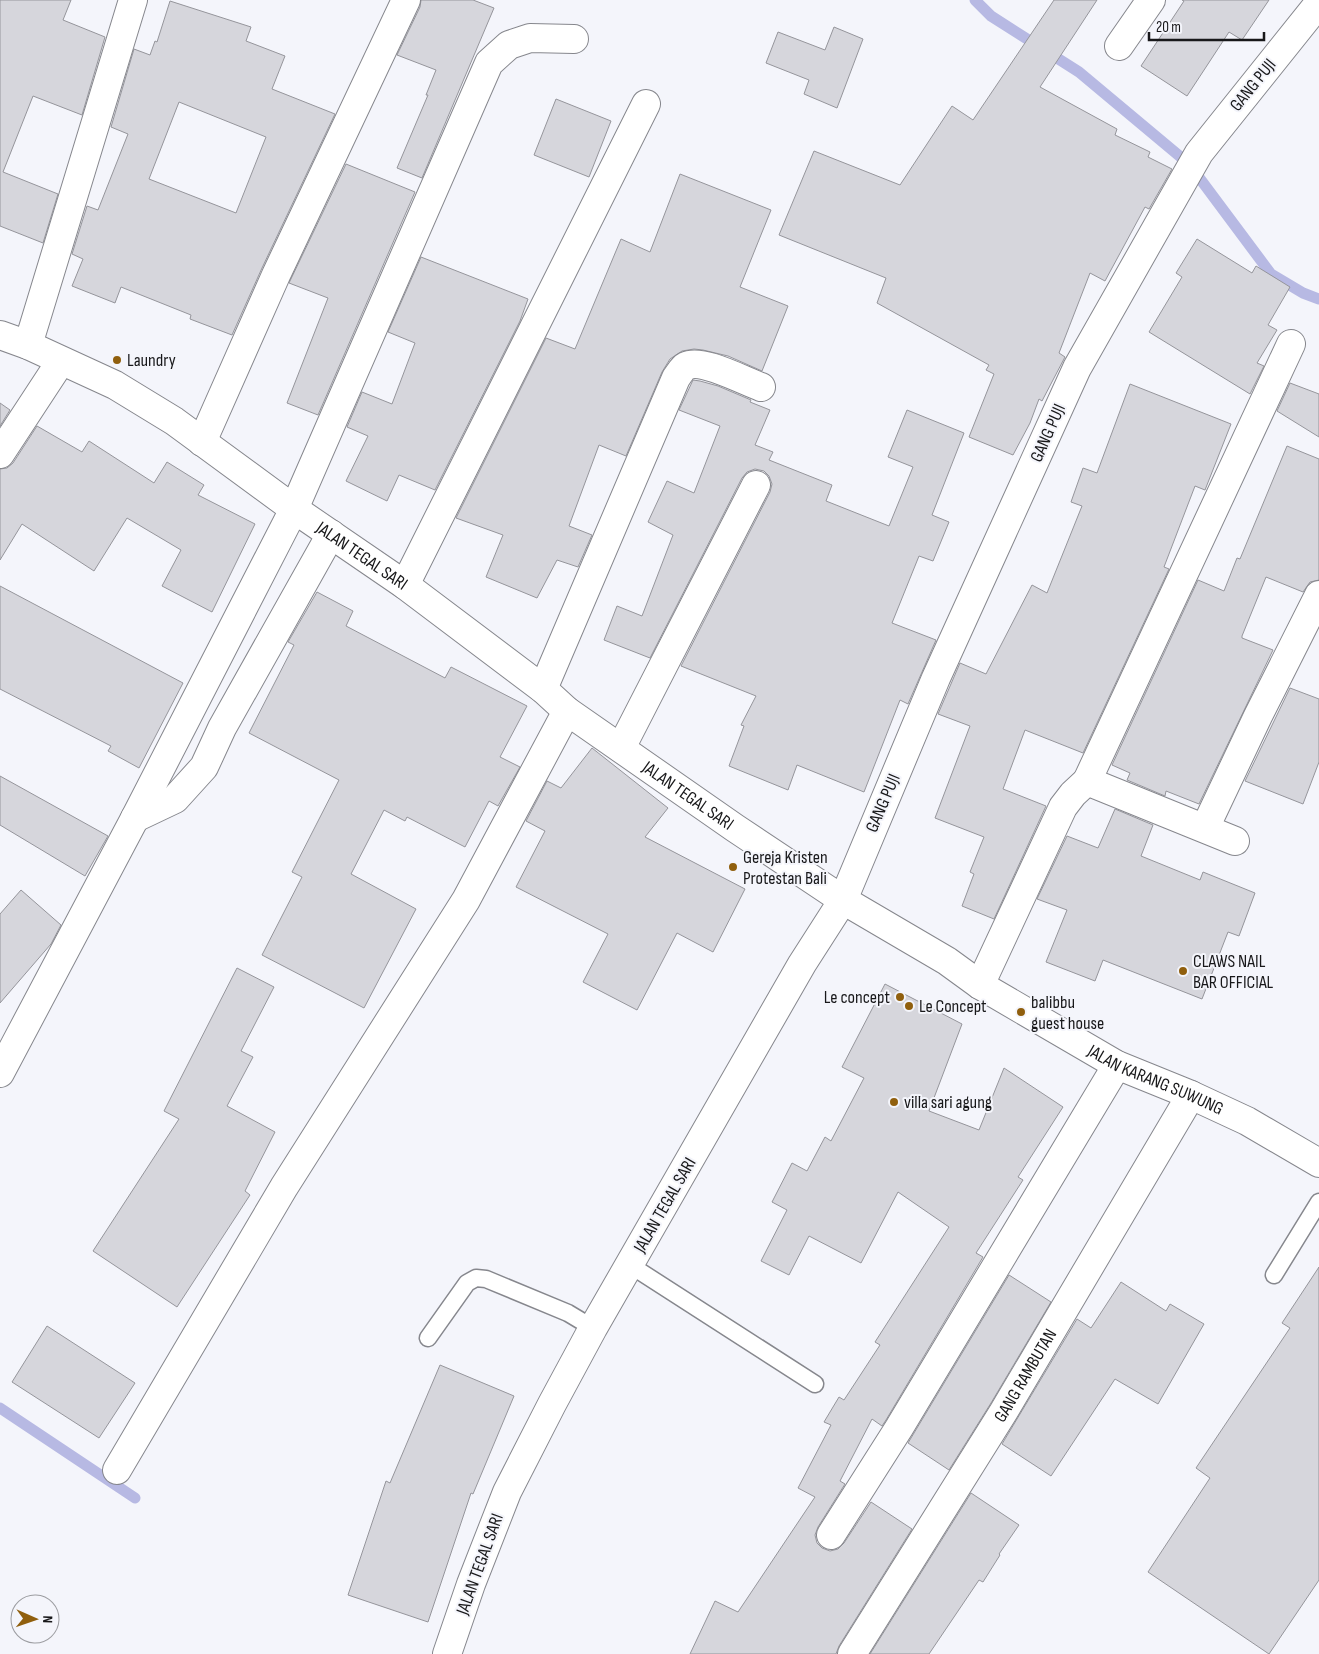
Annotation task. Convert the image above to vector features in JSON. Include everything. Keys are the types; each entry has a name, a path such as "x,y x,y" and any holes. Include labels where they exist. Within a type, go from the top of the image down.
{"street":[{"path":"28,345 133,0"},
{"path":"202,442 276,275 406,0"},
{"path":"1119,46 1151,0"},
{"name":"GANG PUJI","path":"843,900 936,678 1077,368 1199,153 1319,3"},
{"path":"0,1073 135,818 294,509 489,63 509,45 530,38 574,39"},
{"path":"405,585 646,104"},
{"name":"JALAN TEGAL SARI","path":"0,335 28,345 115,385 174,421 294,509 405,585 543,689 567,711 735,828 843,900 802,964 593,1328 507,1492 471,1584 447,1654"},
{"path":"980,985 1063,807 1087,781 1291,344"},
{"path":"0,454 62,361"},
{"path":"543,689 676,378 684,367 693,364 704,365 761,387"},
{"path":"620,748 756,485"},
{"path":"135,818 174,799 204,767 222,728 331,534"},
{"path":"1205,828 1258,716 1319,595"},
{"path":"118,1470 284,1188 466,900 567,711"},
{"path":"1087,781 1235,841"},
{"name":"JALAN KARANG SUWUNG","path":"843,900 947,962 980,985 1117,1065 1247,1120 1319,1163"},
{"path":"831,1535 899,1428 1117,1065"},
{"name":"GANG RAMBUTAN","path":"852,1654 1004,1411 1191,1095"}],"lane":[{"path":"1274,1275 1319,1202"},
{"path":"630,1265 815,1384"},
{"path":"428,1338 467,1283 476,1278 486,1279 568,1313 593,1328"}],"building":[{"path":"0,0 71,0 63,20 105,37 82,115 33,96 3,172 58,194 43,243 0,226"},
{"path":"421,0 473,0 494,8 422,178 397,168 428,95 426,95 436,70 397,55 420,7"},
{"path":"1054,0 1097,0 1040,87 1117,129 1115,135 1150,152 1148,157 1172,169 1149,209 1145,207 1105,281 1090,273 1059,353 1065,357 1042,401 1039,399 1030,423 1013,455 969,437 994,374 986,370 989,365 877,303 886,278 779,235 814,151 900,185 952,106 973,120"},
{"path":"1182,0 1269,0 1242,40 1229,32 1187,96 1141,66 1184,1"},
{"path":"170,1 251,27 246,41 285,56 272,89 335,114 232,335 190,319 191,315 121,287 115,303 72,286 83,259 72,254 87,206 98,210 128,134 111,127 134,49 150,55 155,41 157,42","holes":["179,102 266,137 236,213 149,179"]},
{"path":"834,27 863,39 837,108 804,94 809,80 766,63 778,32 825,50"},
{"path":"556,99 611,121 589,177 534,155"},
{"path":"346,164 415,192 318,415 287,403 328,298 289,283"},
{"path":"680,174 771,210 740,287 788,306 762,371 728,356 703,350 682,351 670,359 662,372 626,456 599,445 569,526 592,535 578,567 557,560 537,598 486,577 503,535 456,518 546,338 575,349 621,239 650,252"},
{"path":"1197,239 1252,273 1256,266 1290,287 1268,325 1277,330 1257,363 1264,366 1250,394 1149,332 1182,277 1176,273"},
{"path":"421,257 528,299 520,321 435,490 399,475 387,501 346,481 368,436 347,427 362,392 392,404 415,343 388,332"},
{"path":"693,380 718,386 770,410 755,445 773,452 769,460 832,485 826,501 889,526 913,467 888,457 907,410 964,433 932,515 949,522 933,561 919,556 892,623 936,640 908,704 900,700 864,792 797,765 788,790 729,766 744,726 741,725 756,696 681,666 770,492 772,484 769,476 764,471 755,469 747,472 742,478 650,658 604,640 617,606 642,616 673,535 648,522 667,481 694,493 720,426 679,410"},
{"path":"1290,383 1319,394 1319,437 1277,411"},
{"path":"1130,384 1231,424 1205,490 1195,486 1164,567 1169,569 1083,753 1025,730 1003,789 1046,806 994,919 962,906 974,874 970,872 984,837 935,818 970,726 938,714 960,663 986,674 1032,585 1047,593 1082,506 1071,502 1083,468 1097,473"},
{"path":"0,403 10,410 0,426"},
{"path":"37,426 82,452 89,441 154,483 167,462 204,485 198,495 255,524 212,612 162,586 181,550 127,518 94,571 22,524 0,560 0,469 7,468 13,463"},
{"path":"1287,446 1319,459 1319,580 1310,582 1303,592 1266,577 1242,638 1273,650 1199,804 1166,791 1165,796 1127,780 1130,773 1112,765 1198,580 1224,591 1237,558 1240,559"},
{"path":"0,586 183,683 139,768 108,751 111,746 0,689"},
{"path":"317,592 353,611 346,626 445,678 451,667 527,706 500,757 520,767 498,806 489,801 465,847 407,817 405,821 384,810 351,874 416,909 364,1008 262,955 302,877 292,872 339,780 249,733 294,645 288,642"},
{"path":"1290,688 1319,699 1319,762 1303,804 1245,781"},
{"path":"592,748 668,808 645,837 745,889 713,952 677,933 637,1010 583,982 608,934 516,887 545,831 526,821 547,781 561,788"},
{"path":"0,776 108,836 85,876 0,825"},
{"path":"1115,809 1153,825 1141,856 1200,880 1203,872 1255,893 1239,936 1228,932 1202,999 1103,960 1095,981 1046,962 1067,910 1037,899 1067,836 1098,848"},
{"path":"21,890 61,925 51,944 0,1003 0,914"},
{"path":"237,968 274,987 241,1051 253,1057 227,1106 275,1132 245,1191 250,1195 177,1307 93,1251 179,1119 164,1111"},
{"path":"885,984 962,1024 929,1111 979,1130 1004,1068 1063,1107 1018,1177 1023,1180 976,1253 983,1257 886,1420 882,1426 872,1419 840,1481 845,1484 818,1527 815,1535 817,1543 822,1548 830,1551 838,1549 871,1502 912,1529 839,1646 836,1654 690,1654 715,1601 738,1612 815,1497 798,1488 831,1425 824,1422 839,1397 844,1400 880,1345 875,1342 949,1227 898,1192 861,1263 809,1236 789,1275 761,1261 787,1210 772,1202 792,1163 807,1171 825,1137 831,1141 864,1078 842,1067"},
{"path":"1319,1267 1319,1580 1269,1654 1148,1572 1210,1478 1196,1468 1290,1328 1282,1323"},
{"path":"1009,1275 1051,1302 949,1470 908,1443"},
{"path":"1121,1282 1166,1311 1170,1304 1204,1324 1158,1404 1115,1379 1051,1476 1002,1444 1077,1319 1091,1328"},
{"path":"47,1326 135,1383 99,1438 12,1382"},
{"path":"440,1365 514,1396 473,1494 471,1493 428,1622 348,1595 386,1481 390,1483"},
{"path":"971,1493 1019,1525 983,1582 979,1580 929,1654 870,1654"}],"waterway":[{"path":"975,0 991,16 1079,72 1189,164 1271,274 1303,293 1319,299"},
{"path":"0,1408 135,1498"}],"place":[{"name":"Laundry","path":"117,360"},
{"name":"Gereja Kristen Protestan Bali","path":"733,867"},
{"name":"CLAWS NAIL BAR OFFICIAL","path":"1183,971"},
{"name":"Le concept","path":"900,997"},
{"name":"Le Concept","path":"909,1006"},
{"name":"balibbu guest house","path":"1021,1012"},
{"name":"villa sari agung","path":"894,1102"}]}
